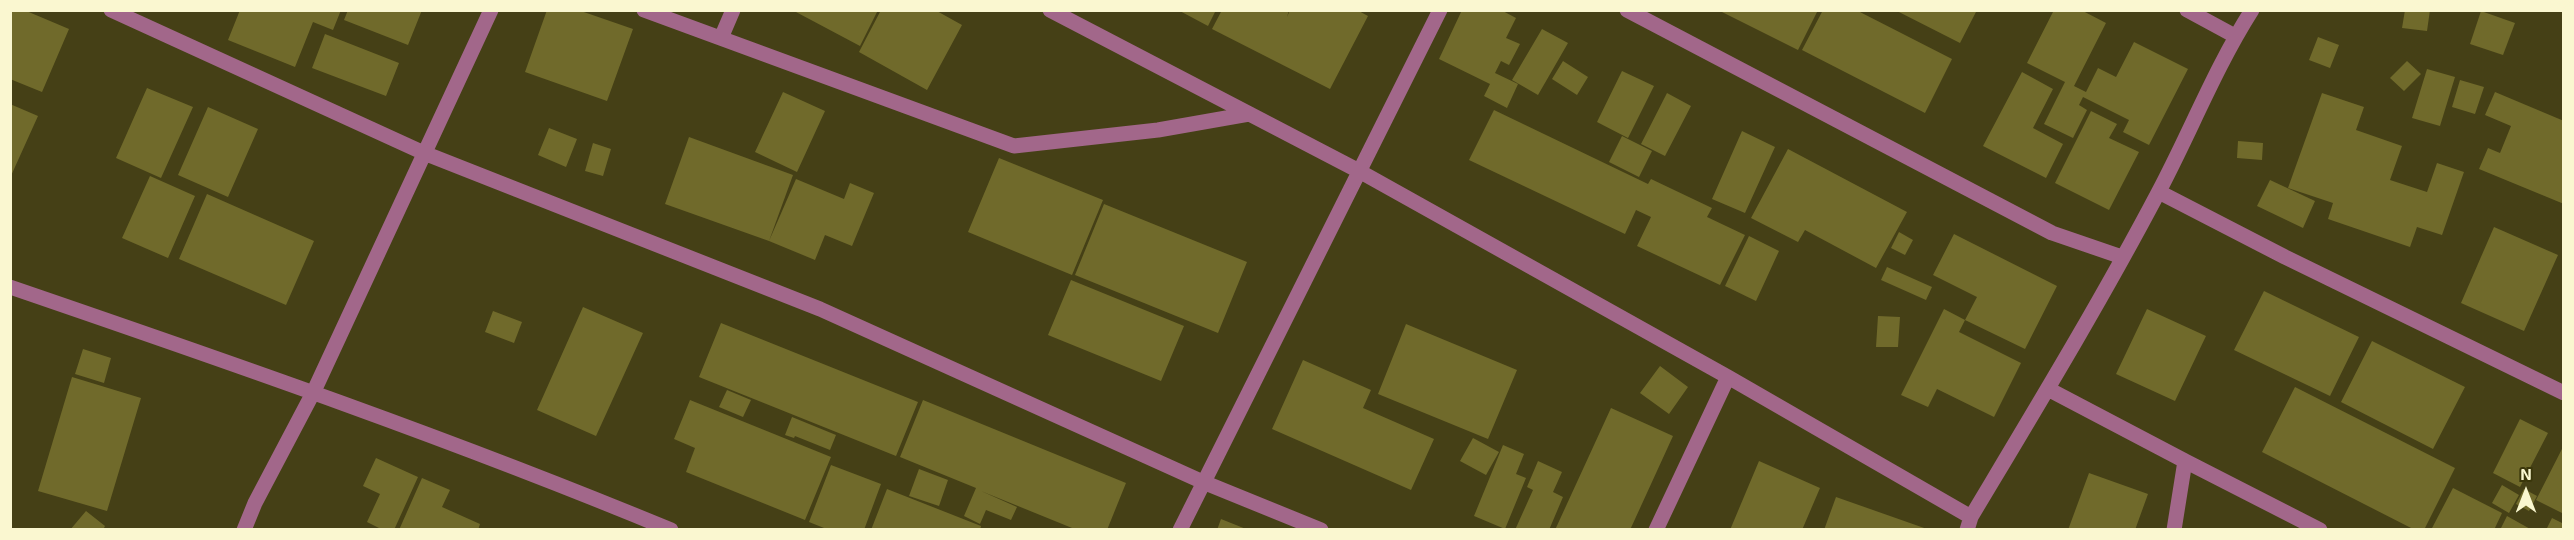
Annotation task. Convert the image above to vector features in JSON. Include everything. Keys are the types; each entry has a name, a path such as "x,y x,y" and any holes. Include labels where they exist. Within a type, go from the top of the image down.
{"street":[{"path":"111,10 424,153 820,309 1203,482 1321,530"},
{"path":"244,530 255,503 314,391 491,10"},
{"path":"644,10 1014,146 1158,129 1249,114"},
{"path":"721,38 733,10"},
{"path":"1050,10 1359,171 1728,377 1969,523 2048,389 2159,192 2235,36 2252,10"},
{"path":"1180,530 1440,10"},
{"path":"1627,10 2052,233 2122,257"},
{"path":"2187,10 2235,36"},
{"path":"2159,192 2285,257 2564,393"},
{"path":"10,286 314,391 568,487 671,530"},
{"path":"1656,530 1728,377"},
{"path":"2048,389 2320,530"},
{"path":"2174,530 2185,461"}],"building":[{"path":"10,10 24,10 69,29 42,92 10,79"},
{"path":"240,10 341,10 333,30 313,22 295,67 228,40"},
{"path":"348,10 422,10 408,45 344,20"},
{"path":"547,10 578,10 633,29 607,101 525,72"},
{"path":"797,10 878,10 860,46 796,12"},
{"path":"881,10 935,10 962,25 927,90 859,52"},
{"path":"1178,10 1216,10 1208,26"},
{"path":"1222,10 1289,10 1287,17 1290,10 1357,10 1368,16 1330,89 1212,29"},
{"path":"1462,10 1501,10 1516,18 1506,38 1520,44 1509,65 1501,61 1495,73 1518,84 1507,108 1484,96 1490,84 1439,59"},
{"path":"1718,10 1818,10 1798,50"},
{"path":"1823,10 1856,10 1952,59 1925,113 1802,50"},
{"path":"1895,10 1977,10 1960,43"},
{"path":"2054,10 2081,10 2106,23 2074,86 2086,92 2098,68 2116,77 2134,42 2188,69 2149,145 2123,132 2129,120 2083,97 2079,105 2087,110 2073,138 2044,124 2065,82 2027,63"},
{"path":"2405,10 2430,10 2427,31 2402,28"},
{"path":"2481,11 2515,23 2503,55 2470,44"},
{"path":"1542,29 1568,43 1538,95 1512,80"},
{"path":"325,34 399,63 386,96 312,68"},
{"path":"2318,37 2339,45 2330,68 2309,60"},
{"path":"1563,61 1588,77 1577,95 1552,79"},
{"path":"2407,61 2421,74 2404,91 2390,78"},
{"path":"2427,69 2455,77 2440,126 2412,118"},
{"path":"1622,71 1654,86 1628,138 1597,122"},
{"path":"2022,72 2053,89 2033,128 2063,144 2046,178 1983,146"},
{"path":"2460,80 2484,87 2475,114 2452,107"},
{"path":"147,88 193,107 161,178 116,158"},
{"path":"783,92 825,111 797,172 755,152"},
{"path":"2495,92 2564,121 2564,204 2479,169 2488,148 2500,153 2511,126 2485,115"},
{"path":"1667,93 1691,106 1665,156 1641,144"},
{"path":"2322,93 2364,107 2356,130 2402,146 2390,180 2427,192 2437,163 2464,172 2442,235 2417,227 2410,247 2328,219 2333,203 2288,188"},
{"path":"10,104 38,116 10,178"},
{"path":"208,107 258,129 228,197 178,175"},
{"path":"1494,110 1648,184 1651,179 1712,208 1707,217 1745,235 1720,285 1637,246 1651,217 1636,210 1625,234 1469,160"},
{"path":"2091,111 2117,124 2109,138 2139,152 2109,210 2055,183"},
{"path":"549,128 577,139 566,167 538,155"},
{"path":"1742,131 1775,147 1745,213 1712,199"},
{"path":"1622,136 1652,151 1639,177 1609,162"},
{"path":"689,137 793,175 769,241 665,204"},
{"path":"2238,141 2263,143 2262,160 2237,158"},
{"path":"593,143 611,149 603,176 585,171"},
{"path":"1788,149 1907,212 1876,268 1805,230 1798,242 1751,218"},
{"path":"999,158 1103,200 1072,275 968,232"},
{"path":"150,176 195,196 168,258 122,238"},
{"path":"796,179 844,199 850,183 874,193 852,246 825,235 815,260 769,241"},
{"path":"2270,180 2315,201 2303,228 2257,206"},
{"path":"207,194 314,241 286,305 179,259"},
{"path":"1104,204 1247,262 1218,333 1075,275"},
{"path":"2494,227 2558,255 2524,331 2461,303"},
{"path":"1899,232 1913,240 1905,255 1891,248"},
{"path":"1954,234 2057,286 2025,349 1965,320 1977,297 1933,275"},
{"path":"1749,236 1779,251 1756,301 1725,286"},
{"path":"1887,267 1932,287 1926,300 1881,280"},
{"path":"1071,280 1184,326 1161,381 1048,335"},
{"path":"2264,291 2359,337 2330,396 2234,350"},
{"path":"583,307 643,333 596,436 537,410"},
{"path":"1944,309 1965,320 1959,332 2021,363 1994,417 1937,389 1928,407 1901,395"},
{"path":"2147,309 2206,336 2175,401 2116,374"},
{"path":"493,311 522,322 514,343 485,332"},
{"path":"1878,316 1900,317 1898,347 1876,347"},
{"path":"721,323 918,402 896,456 699,377"},
{"path":"1406,324 1517,370 1488,439 1378,394"},
{"path":"2372,341 2465,387 2433,449 2341,402"},
{"path":"83,349 111,358 104,383 75,374"},
{"path":"1303,360 1371,390 1363,408 1434,439 1411,490 1272,429"},
{"path":"1660,366 1688,387 1669,414 1640,393"},
{"path":"72,377 141,398 107,511 38,491"},
{"path":"2295,387 2455,468 2424,530 2415,530 2262,452"},
{"path":"727,390 751,400 743,417 719,407"},
{"path":"690,400 831,457 805,520 686,472 695,448 674,439"},
{"path":"923,400 1126,483 1107,530 1077,530 981,491 1017,507 1011,520 986,510 980,524 964,516 976,488 900,457"},
{"path":"1611,408 1673,436 1630,530 1555,530"},
{"path":"792,417 836,435 830,450 795,436 794,438 785,435"},
{"path":"2520,419 2548,433 2520,487 2493,473"},
{"path":"1473,438 1499,452 1486,475 1460,461"},
{"path":"1503,445 1524,454 1516,474 1526,478 1505,529 1474,516"},
{"path":"2564,445 2564,514 2536,500"},
{"path":"376,458 418,477 394,530 383,530 367,522 380,494 363,486"},
{"path":"1538,461 1562,472 1553,492 1563,497 1549,530 1515,530 1533,490 1527,487"},
{"path":"1759,461 1820,488 1802,530 1730,530"},
{"path":"831,465 881,484 864,530 829,530 809,522"},
{"path":"919,469 948,480 939,506 909,496"},
{"path":"2089,473 2148,494 2135,530 2068,530"},
{"path":"422,478 450,490 442,507 480,524 478,530 399,530"},
{"path":"2502,485 2519,495 2509,513 2492,503"},
{"path":"2453,488 2502,513 2494,530 2431,530"},
{"path":"887,489 981,526 980,530 871,530"},
{"path":"2524,489 2537,496 2529,511 2516,504"},
{"path":"1836,497 1927,529 1927,530 1824,530"},
{"path":"86,511 105,526 103,530 70,530"},
{"path":"2507,516 2532,530 2500,530"},
{"path":"2552,518 2564,524 2564,530 2546,530"},
{"path":"1221,519 1246,529 1246,530 1217,530"}]}
